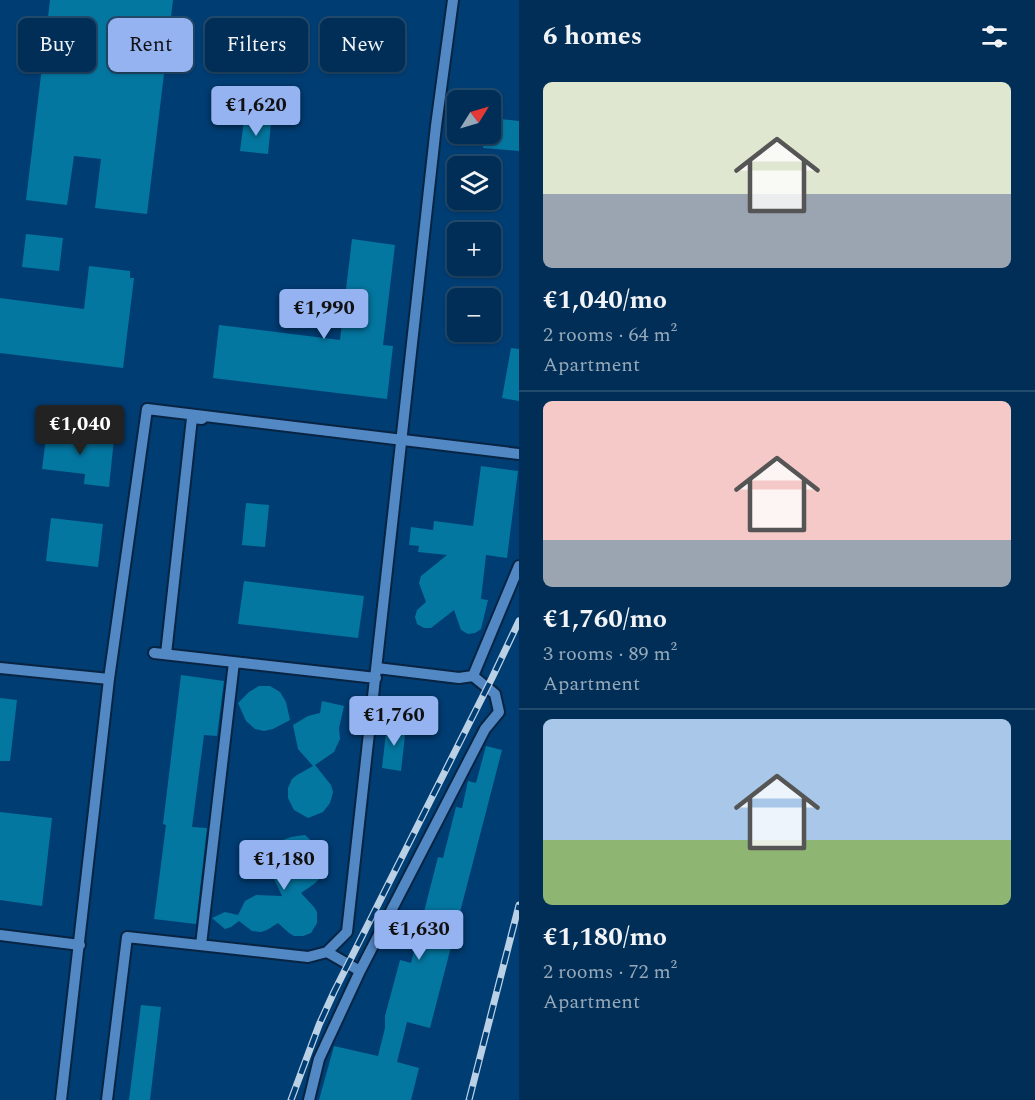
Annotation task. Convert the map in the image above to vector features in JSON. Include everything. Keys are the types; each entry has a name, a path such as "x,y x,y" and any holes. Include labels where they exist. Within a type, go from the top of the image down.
{"lane":[{"path":"107,1100 127,937 308,957 327,952 347,932 436,126 453,0"},
{"path":"61,1100 109,679 147,409 519,454"},
{"path":"166,654 192,418 402,440"},
{"path":"473,676 519,567"},
{"path":"154,653 376,673 459,678 473,676 495,694 499,712 485,729 360,970 319,1059 309,1100"},
{"path":"201,945 234,662"},
{"path":"0,668 109,679"},
{"path":"0,935 80,945"},
{"path":"327,952 360,970"}],"building":[{"path":"50,0 173,0 171,18 108,18 108,72 164,72 147,214 95,208 101,159 74,156 67,205 26,200 41,72 96,72 96,18 48,18"},
{"path":"501,119 519,121 519,151 483,148 483,144 501,144"},
{"path":"244,120 271,123 268,154 240,151"},
{"path":"26,234 63,238 59,271 22,267"},
{"path":"352,239 395,245 383,345 393,346 387,399 213,378 219,325 340,340"},
{"path":"89,266 130,271 130,278 134,278 123,368 0,353 0,298 84,309"},
{"path":"511,348 519,349 519,401 502,398"},
{"path":"47,430 114,439 109,487 84,484 85,474 42,469"},
{"path":"481,466 518,471 507,558 486,555 481,599 488,600 481,629 468,634 461,630 454,610 431,628 424,628 417,624 415,617 417,610 426,602 419,583 421,576 447,555 418,552 419,546 409,545 411,527 433,530 434,521 473,526"},
{"path":"246,503 269,505 265,547 242,545"},
{"path":"51,518 103,524 98,567 46,561"},
{"path":"244,581 364,596 358,638 238,624"},
{"path":"181,675 224,681 217,736 204,735 192,827 207,828 196,924 154,919"},
{"path":"259,686 270,686 280,692 286,702 290,720 264,731 255,729 246,721 238,703"},
{"path":"0,698 17,700 10,761 0,761"},
{"path":"322,701 344,706 339,728 340,739 334,752 315,765 331,785 333,792 330,803 323,812 308,818 294,810 288,798 288,788 292,779 313,766 298,749 293,725 308,716 320,713"},
{"path":"387,724 406,726 401,771 382,768"},
{"path":"486,746 502,750 430,1028 407,1022 397,1062 419,1068 411,1100 319,1100 334,1046 378,1056 385,1028 385,1016 400,960 411,963 438,857 443,858 456,807 462,808 468,781 476,783"},
{"path":"0,812 52,818 42,906 0,900"},
{"path":"305,835 321,850 324,862 320,878 301,893 317,912 317,923 311,933 294,936 278,923 261,932 252,931 239,921 225,929 212,918 225,912 238,915 245,901 256,895 282,896 270,870 272,853 283,840"},
{"path":"141,1005 161,1007 150,1100 129,1100"}],"railway":[{"path":"291,1100 334,992 519,621"},
{"path":"469,1100 519,905"}]}
